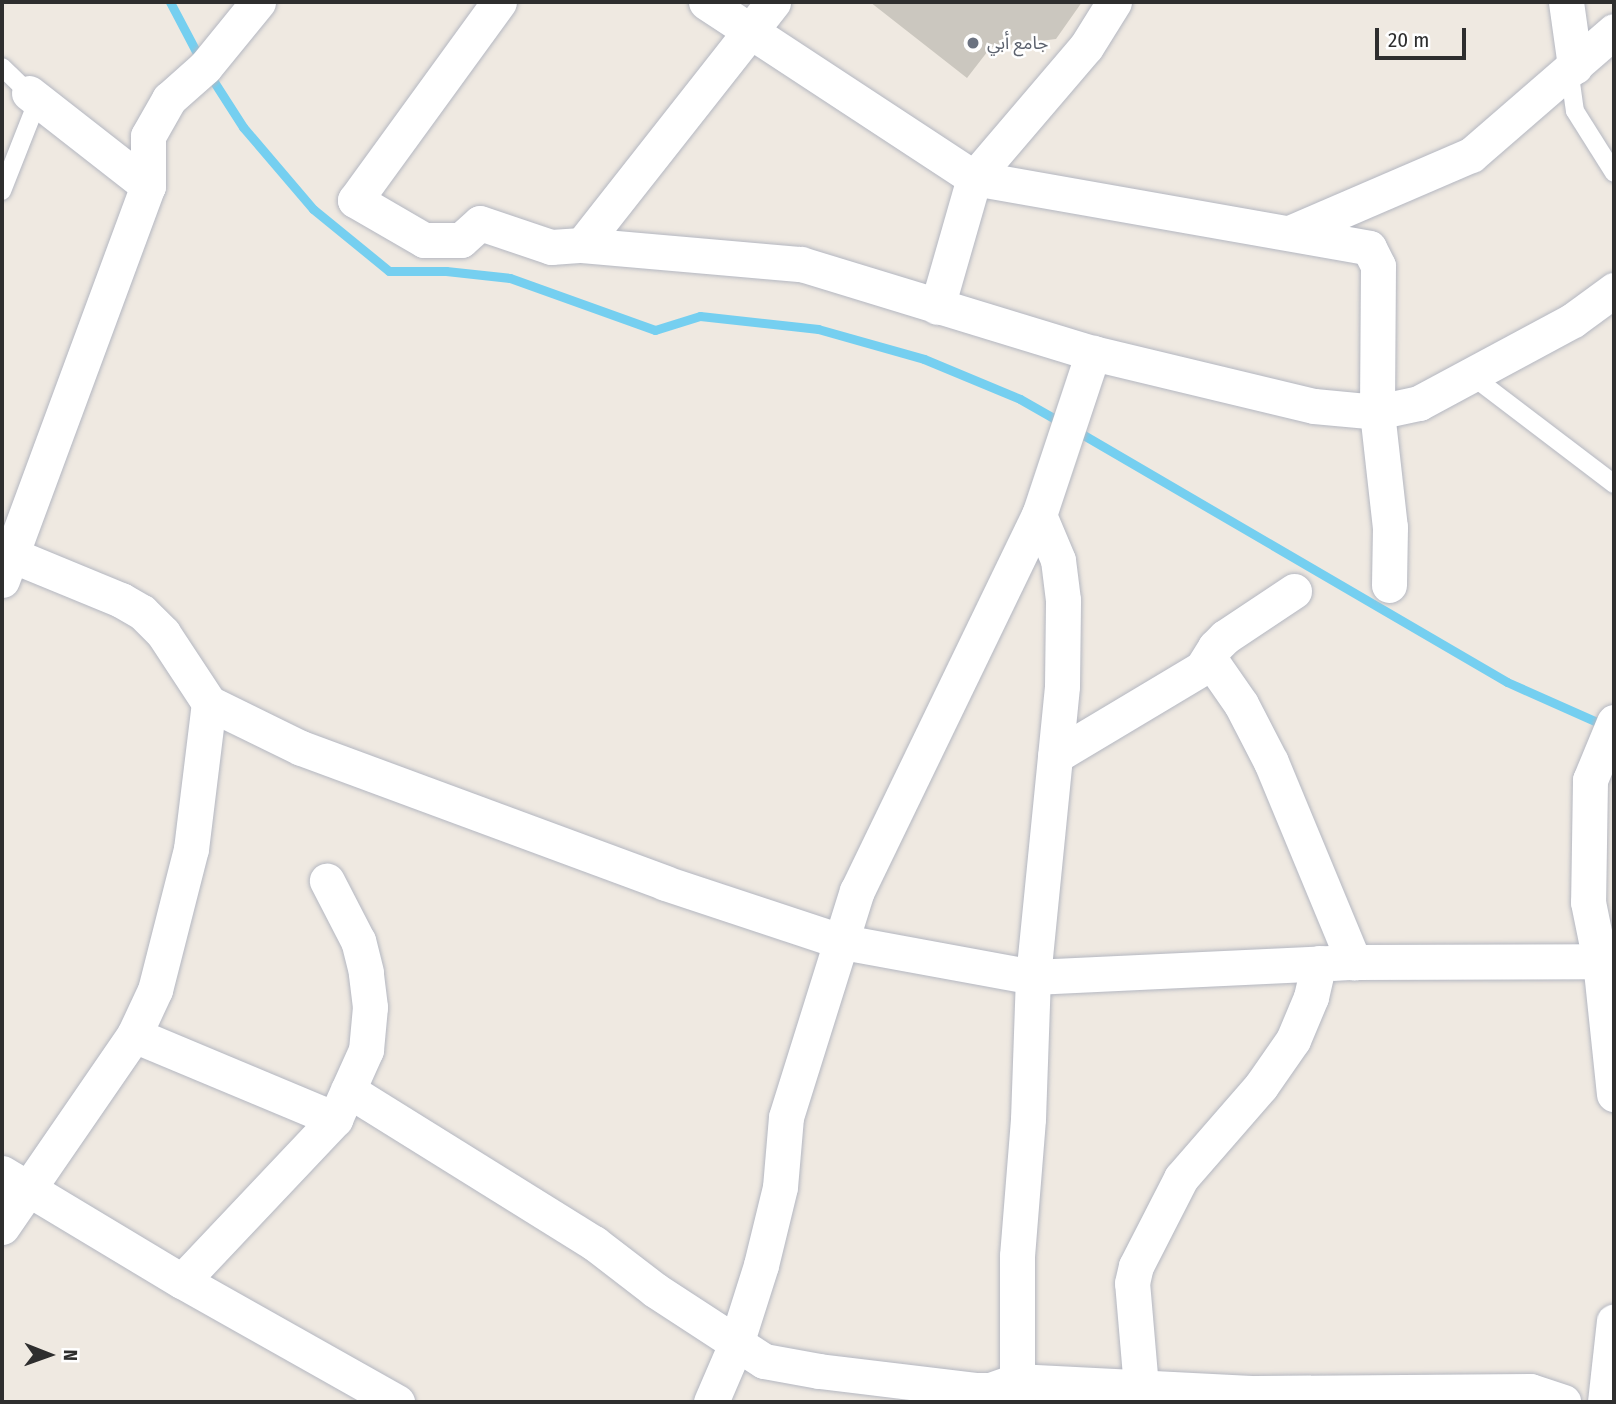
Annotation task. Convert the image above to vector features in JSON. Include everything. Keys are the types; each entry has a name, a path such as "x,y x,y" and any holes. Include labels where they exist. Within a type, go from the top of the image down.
{"street":[{"path":"258,2 205,67 169,99 148,136 148,186 4,561 121,600 142,612 163,633 209,703 301,748 665,883 843,942 1033,977 1354,962 1607,962"},
{"path":"499,2 355,200 424,240 461,240 480,223 551,247 582,245 801,264 1093,353 1314,406 1377,412 1419,403 1573,320 1614,290"},
{"path":"706,2 974,178 1292,232 1369,248 1378,267 1377,412 1390,527 1389,585"},
{"path":"582,245 773,2"},
{"path":"937,307 974,178 1086,47 1114,2"},
{"path":"1566,2 1575,66"},
{"path":"1292,232 1471,155 1614,31"},
{"path":"33,98 148,186"},
{"path":"723,1397 780,1187 786,1117 857,891 1039,516 1093,353"},
{"path":"1016,1391 1017,1256 1028,1119 1033,977 1062,686 1063,600 1058,560 1039,516"},
{"path":"1055,757 1202,668 1226,637 1294,591"},
{"path":"1209,658 1241,704 1271,762 1354,962"},
{"path":"2,1227 15,1181 134,1035 155,990 191,849 209,703"},
{"path":"1614,722 1590,779 1588,902 1607,962 1614,1094"},
{"path":"182,1281 342,1104 366,1050 370,1007 358,940 327,881"},
{"path":"1141,1387 1132,1283 1136,1266 1181,1178 1261,1086 1293,1040 1311,997 1319,963"},
{"path":"134,1035 342,1104 594,1243 655,1290 764,1361 975,1390 1141,1387 1256,1393 1530,1391 1548,1394 1563,1402"},
{"path":"15,1181 182,1281 397,1402"},
{"path":"1604,1398 1614,1321"}],"lane":[{"path":"1575,66 1571,83 1575,111 1614,173"},
{"path":"2,67 33,98 2,191"},
{"path":"1471,375 1614,484"}],"building":[{"name":"جامع أبي","path":"870,2 1082,2 1056,39 991,47 967,78"}],"waterway":[{"path":"170,2 200,59"},
{"path":"209,74 243,127 313,209 389,271 446,271 510,278 655,330 700,316 818,329 924,359 1020,399 1062,423"},
{"path":"1075,430 1507,682 1606,726"}],"place":[{"name":"جامع أبي","path":"973,43"}]}
